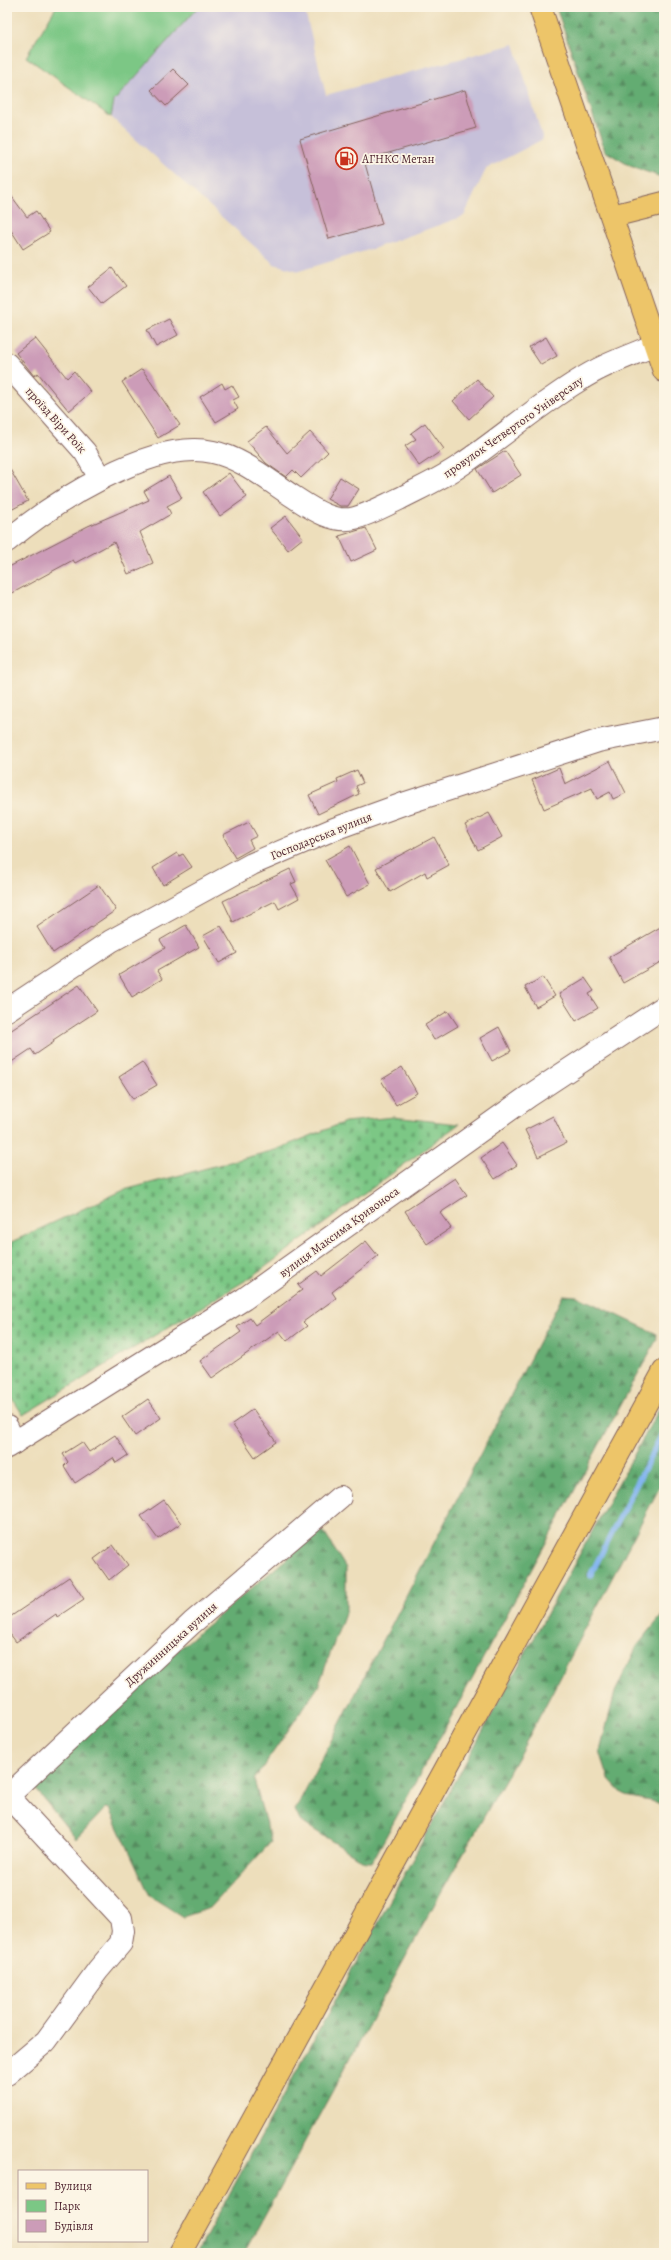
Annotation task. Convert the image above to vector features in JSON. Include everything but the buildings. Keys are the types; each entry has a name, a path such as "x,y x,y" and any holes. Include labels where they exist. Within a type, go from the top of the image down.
{"main road":[{"path":"540,7 664,371"},
{"path":"612,216 664,202"},
{"path":"180,2253 664,1371"}],"street":[{"name":"провулок Четвертого Універсалу","path":"7,540 100,478 147,459 177,450 197,449 215,452 239,463 315,510 336,519 353,519 368,514 445,475 577,381 604,366 655,345"},
{"name":"проїзд Віри Роїк","path":"7,364 82,447 93,463 100,478"},
{"name":"Господарська вулиця","path":"7,1010 111,941 252,864 334,829 411,802 598,741 664,728"},
{"name":"вулиця Максима Кривоноса","path":"9,1439 244,1299 529,1096 664,1008"},
{"name":"Дружинницька вулиця","path":"8,1796 192,1623 340,1497"},
{"path":"7,2074 46,2041 98,1970 121,1943 123,1931 121,1918 8,1796"}],"shaded area":[{"path":"198,7 304,7 326,95 514,44 543,139 486,169 464,216 375,248 299,271 274,264 111,117 114,101"}],"green space":[{"path":"56,7 198,7 114,101 111,117 26,57"},
{"path":"556,7 664,7 664,178 630,166 605,151"},
{"path":"393,1117 459,1124 253,1276 23,1415 7,1390 7,1244 124,1190 275,1150 345,1122"},
{"path":"563,1295 577,1296 655,1333 657,1339 372,1862 365,1862 300,1821 295,1810"},
{"path":"664,1400 664,1479 524,1746 439,1896 244,2253 197,2253"},
{"path":"322,1529 346,1568 346,1610 318,1687 254,1780 271,1842 210,1908 183,1917 150,1896 110,1809 106,1808 76,1839 34,1787 91,1723"},
{"path":"664,1613 664,1804 625,1796 609,1779 600,1751 615,1692 637,1646"}],"waterway":[{"path":"590,1576 664,1430"}],"place":[{"name":"АГНКС Метан","path":"347,159"}]}
